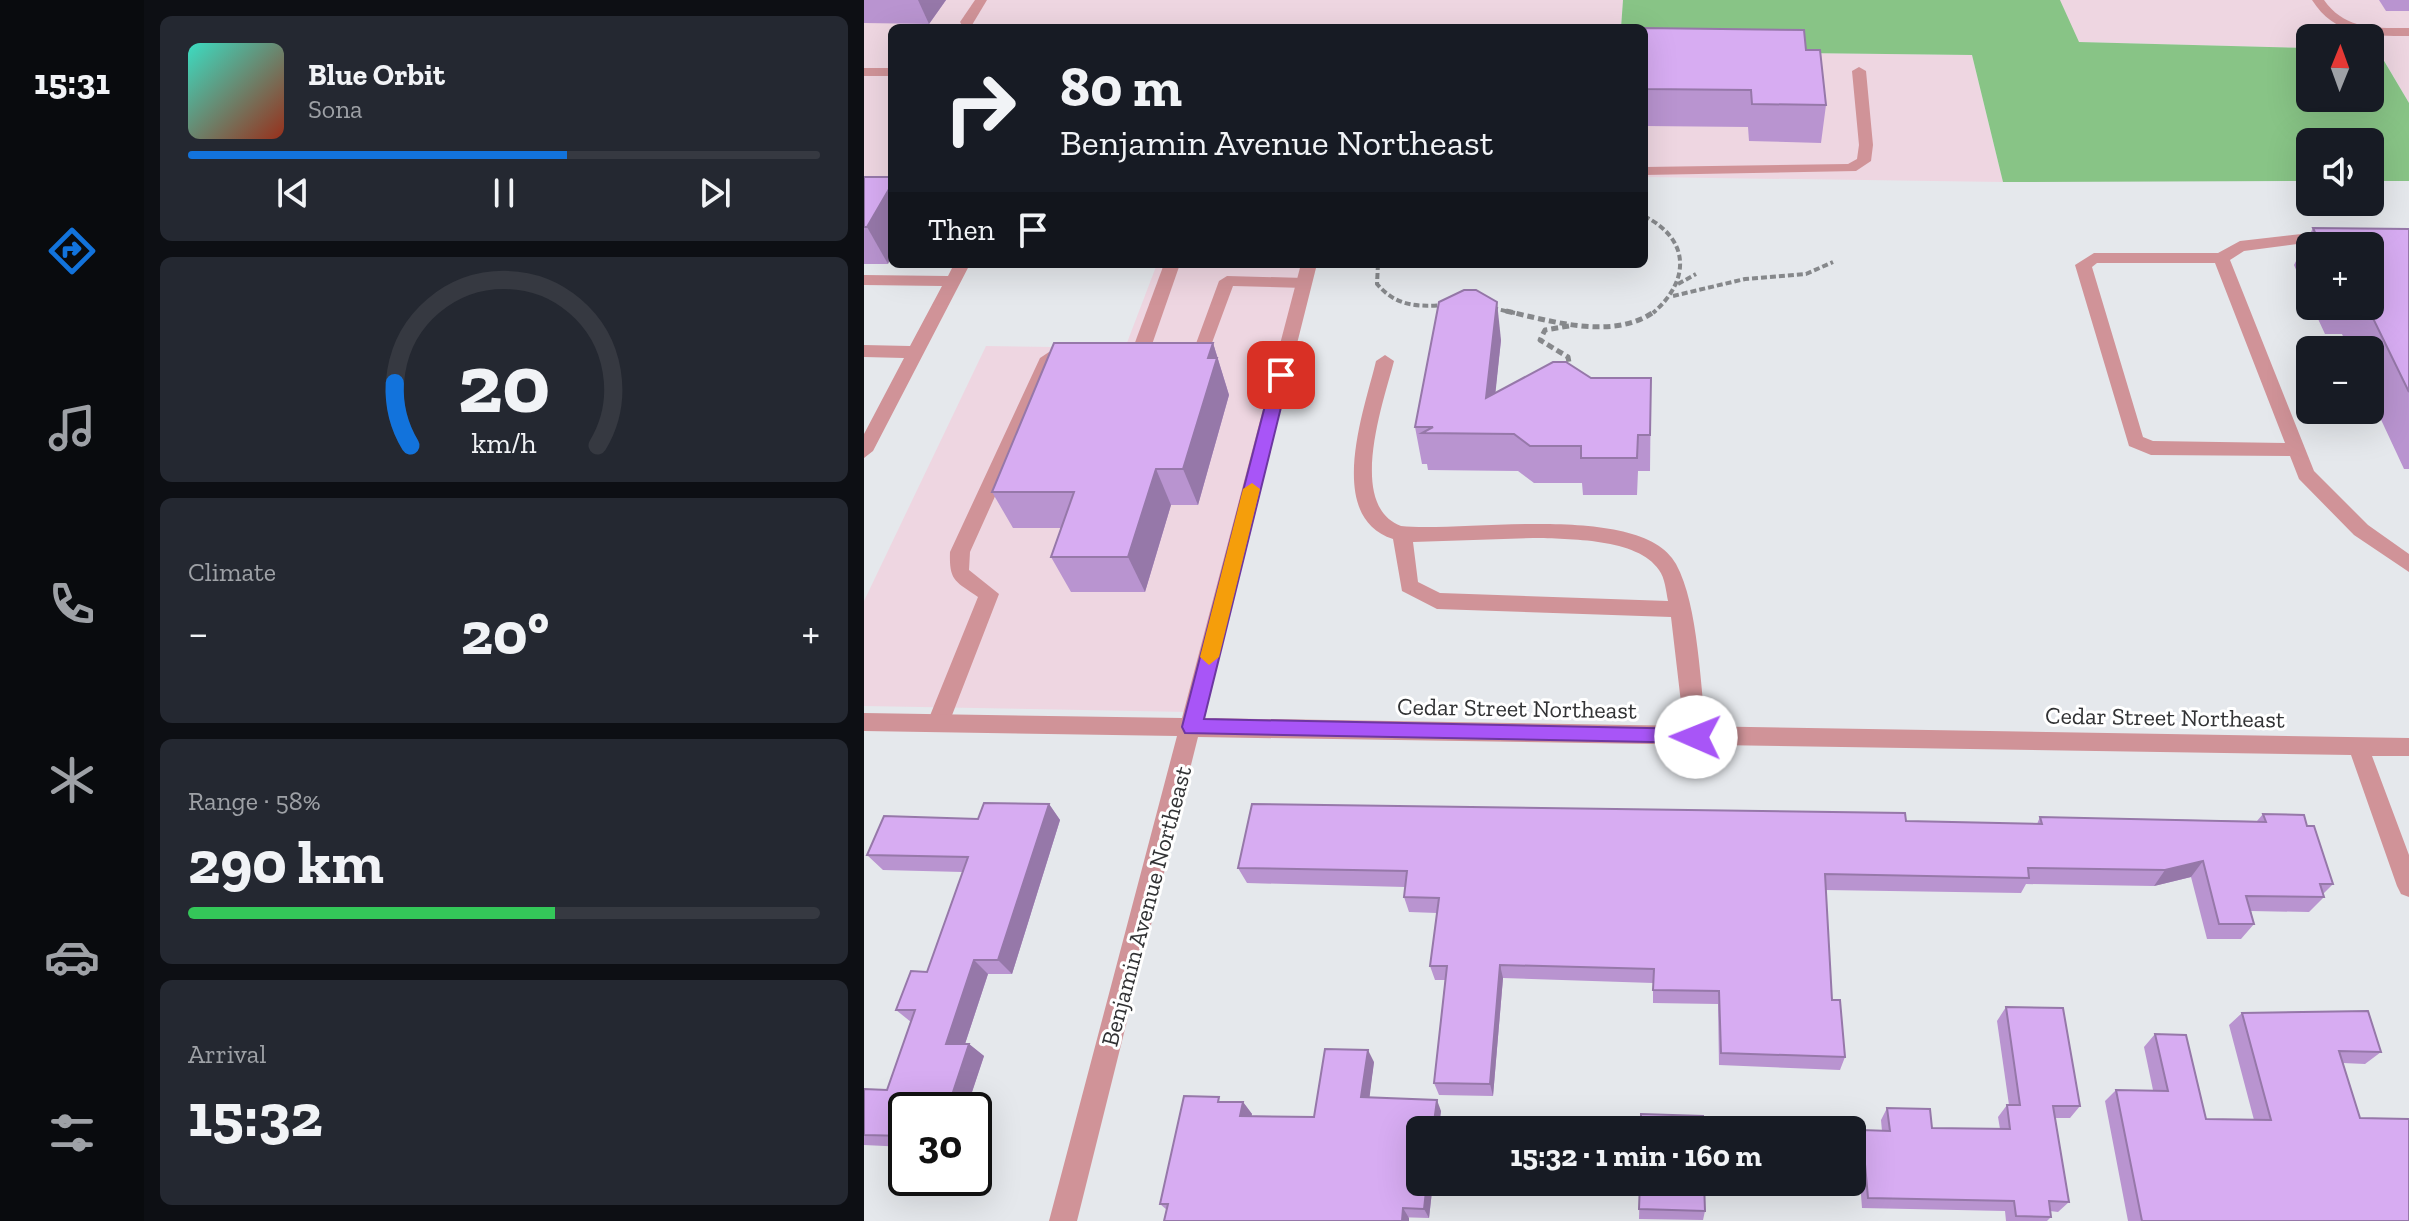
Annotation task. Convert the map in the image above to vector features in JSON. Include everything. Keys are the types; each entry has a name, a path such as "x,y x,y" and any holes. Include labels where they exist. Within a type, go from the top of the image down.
{"street":[{"path":"967,22 981,0"},
{"path":"2318,0 2332,21 2349,29 2409,32"},
{"path":"1648,171 1851,168 1864,161 1866,145 1859,71"},
{"path":"864,72 888,72"},
{"path":"2296,239 2240,246 2221,258 2094,258 2083,265 2135,441 2151,448 2296,450"},
{"path":"2221,258 2306,474 2361,530 2409,564"},
{"path":"864,451 960,268"},
{"path":"1171,268 1147,356 1200,355 1230,273 1307,273"},
{"name":"Benjamin Avenue Northeast","path":"1063,1221 1307,273"},
{"path":"864,280 954,281"},
{"path":"864,351 916,352"},
{"path":"938,723 989,594 959,573 960,552 1049,358 1079,358"},
{"path":"1385,361 1362,472 1365,496 1374,516 1385,528 1402,534 1501,531 1626,538 1666,563 1679,609 1696,737"},
{"path":"1402,534 1409,586 1437,601 1679,609"},
{"name":"Cedar Street Northeast","path":"864,722 2409,747"},
{"path":"2358,746 2409,886"}],"path":[{"path":"1565,374 1571,361 1543,343 1540,336 1549,328 1631,323 1660,310 1673,296 1680,267 1676,240 1665,224 1648,218"},
{"path":"1673,296 1745,279 1806,274 1833,262"},
{"path":"1378,268 1377,284 1392,300 1408,306 1448,305"},
{"path":"1678,284 1696,274"},
{"path":"1487,307 1577,325"}],"shaded area":[{"path":"864,0 1623,0 1621,24 888,24 888,194 864,193"},
{"path":"1623,0 1762,0 1762,2"},
{"path":"2060,0 2409,0 2409,103 2384,60 2384,24 2296,24 2296,48 2078,42"},
{"path":"1648,51 1972,55 2003,182 1648,177"},
{"path":"1155,268 1310,268 1189,712 864,706 864,601 986,346 1125,348"}],"green space":[{"path":"1623,0 2060,0 2079,42 2296,48 2296,112 2384,112 2384,61 2409,103 2409,181 2384,181 2384,128 2296,128 2296,181 2003,182 1972,55 1648,51 1648,24 1621,24"}],"building":[{"path":"1648,28 1804,30 1806,50 1820,50 1826,105 1752,104 1751,90 1648,89"},
{"path":"864,177 888,177 888,191 867,227 864,227"},
{"path":"2313,228 2409,229 2409,392 2374,320 2384,320 2384,232 2315,232"},
{"path":"1464,290 1476,290 1497,302 1486,398 1553,362 1566,362 1591,378 1651,378 1650,435 1638,435 1637,458 1581,458 1581,446 1530,446 1514,434 1422,433 1433,427 1415,427 1439,302"},
{"path":"1054,343 1213,343 1208,358 1217,358 1183,469 1156,469 1128,557 1051,557 1074,492 992,492"},
{"path":"984,803 1049,804 998,960 974,960 946,1044 969,1044 953,1092 888,1092 888,1136 864,1135 864,1089 887,1090 915,1010 896,1010 911,971 927,972 968,857 867,855 884,816 978,819"},
{"path":"1252,804 1905,813 1906,821 2042,824 2040,817 2266,822 2263,814 2304,815 2307,826 2314,826 2333,884 2320,884 2324,897 2246,896 2254,924 2219,924 2203,861 2165,870 2028,868 2029,878 1825,874 1832,1000 1840,1000 1845,1057 1721,1053 1719,991 1653,990 1654,969 1500,965 1490,1084 1434,1083 1447,966 1430,966 1439,898 1404,897 1407,871 1238,868"},
{"path":"2006,1007 2063,1008 2080,1106 2053,1106 2069,1202 2049,1201 2051,1217 2016,1216 2014,1201 1868,1198 1866,1130 1890,1131 1887,1108 1930,1109 1932,1128 2010,1129 2007,1105 2020,1105"},
{"path":"2368,1011 2381,1052 2339,1051 2360,1118 2409,1119 2409,1221 2142,1221 2116,1090 2168,1091 2155,1034 2186,1035 2206,1119 2271,1120 2242,1013"},
{"path":"1325,1049 1368,1050 1361,1097 1437,1100 1435,1116 1406,1116 1406,1196 1425,1196 1424,1209 1403,1208 1402,1221 1164,1221 1168,1204 1160,1204 1184,1096 1219,1097 1218,1102 1243,1102 1240,1116 1314,1117"},
{"path":"1641,1114 1703,1116 1641,1116"},
{"path":"1639,1196 1704,1196 1705,1211 1639,1209"}],"slow traffic":[{"path":"1209,657 1252,489"}],"route":[{"path":"1281,375 1192,727 1696,737"}]}
